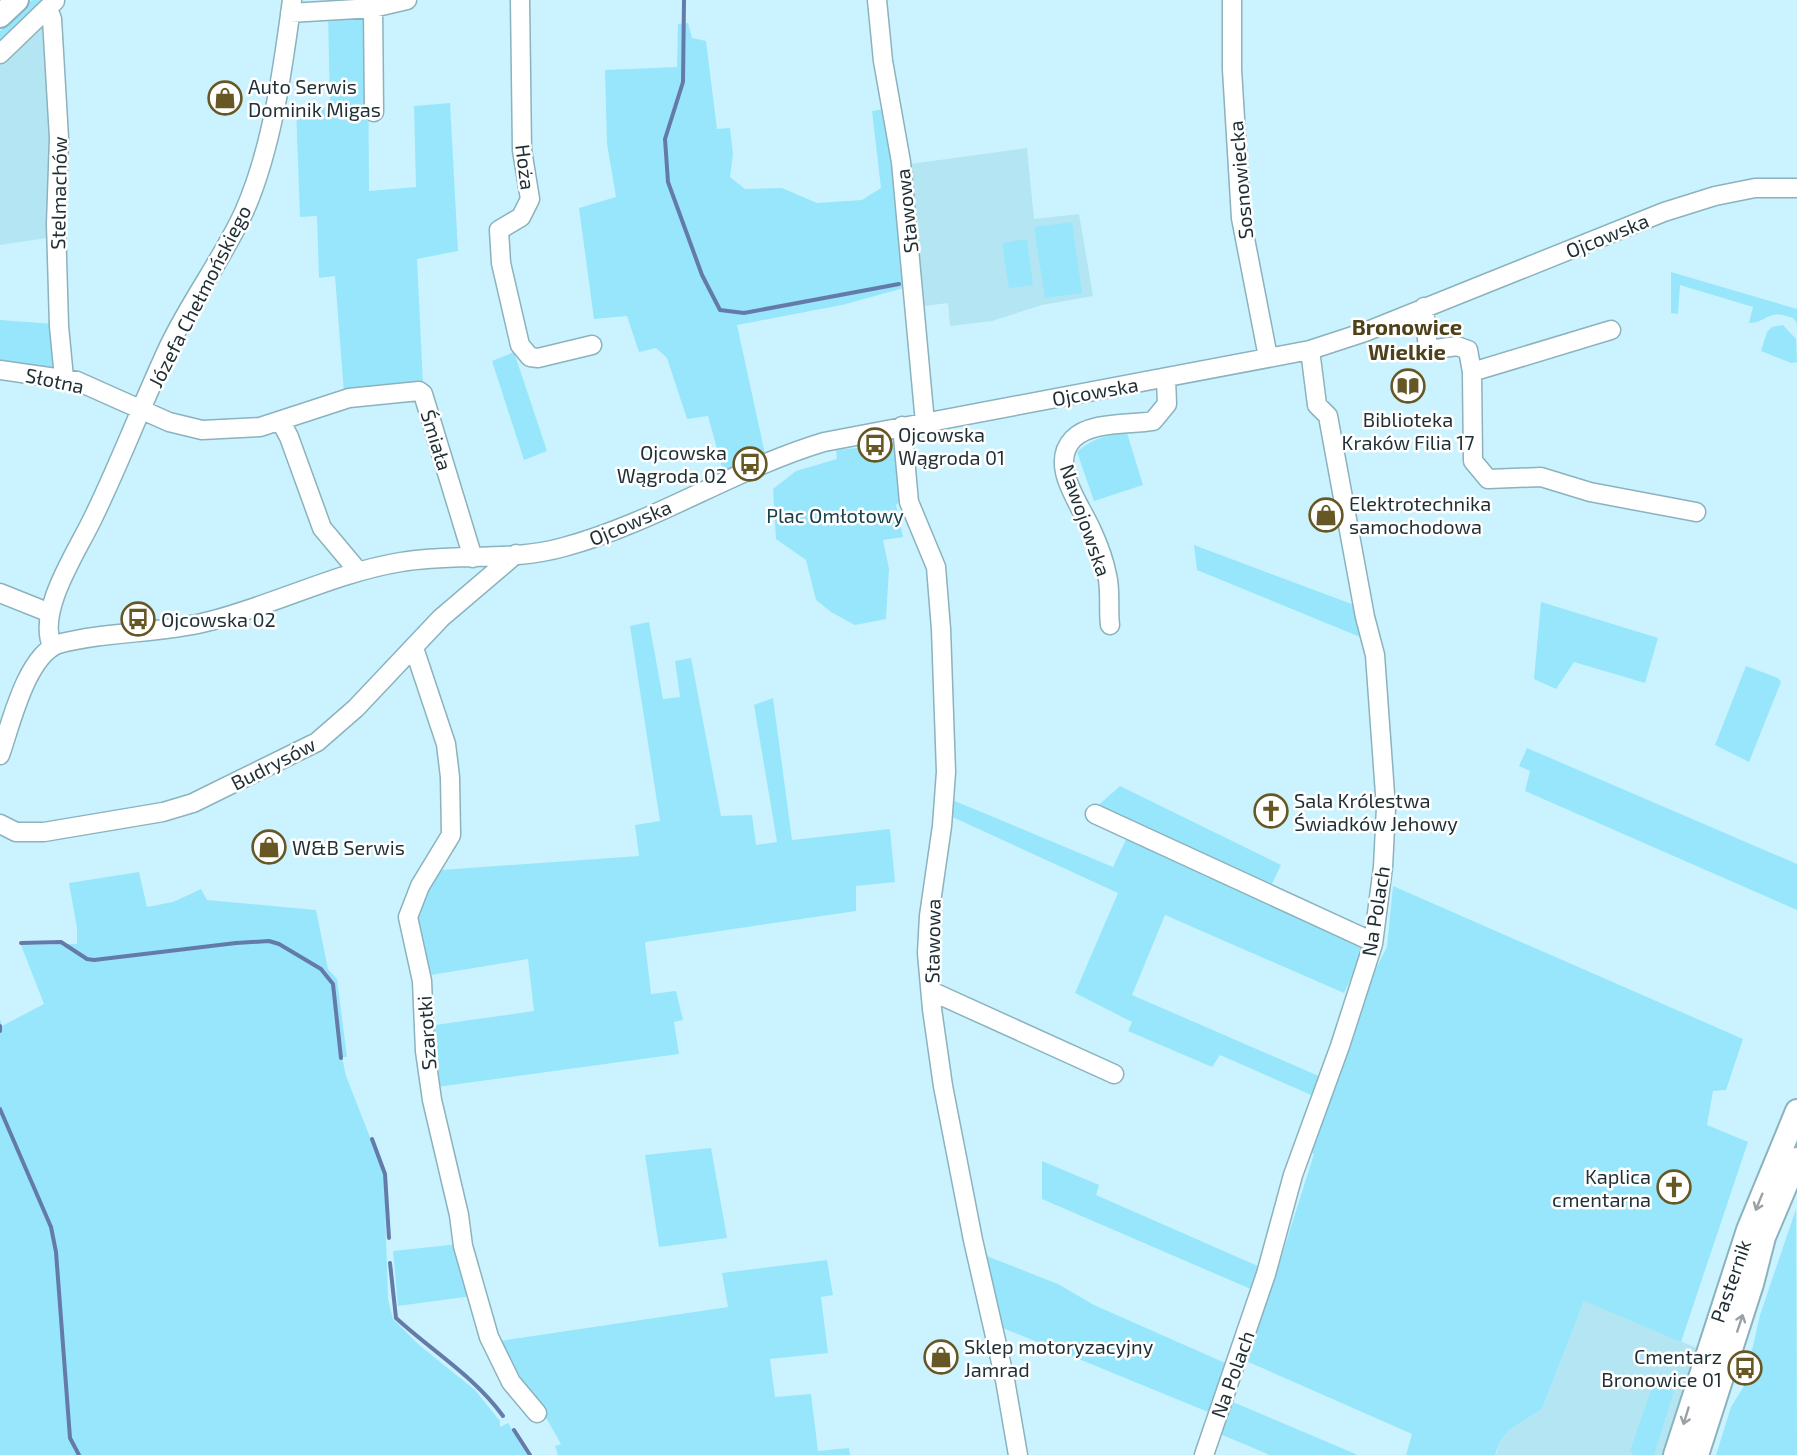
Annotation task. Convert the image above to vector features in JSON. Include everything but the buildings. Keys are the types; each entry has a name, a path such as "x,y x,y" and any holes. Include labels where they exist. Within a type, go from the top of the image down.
{"main road":[{"path":"0,16 16,0"},
{"name":"Pasternik","path":"1675,1455 1748,1230 1797,1111"},
{"name":"Pasternik","path":"1697,1455 1752,1284 1764,1237 1790,1199 1797,1159"}],"street":[{"path":"291,6 373,8 407,0"},
{"name":"Hoża","path":"520,0 522,150 530,199 521,217 499,231 501,263 520,345 530,357 538,358 592,345"},
{"name":"Stawowa","path":"877,0 883,62 901,162 925,423"},
{"name":"Sosnowiecka","path":"1232,0 1232,69 1241,218 1268,357"},
{"name":"Stelmachów","path":"0,54 52,4"},
{"name":"Stelmachów","path":"52,4 59,138 56,224 59,326 64,378"},
{"name":"Józefa Chełmońskiego","path":"52,646 47,629 57,592 177,328 244,212 258,170 276,99 291,6"},
{"path":"373,8 374,112"},
{"name":"Ojcowska","path":"52,646 210,621 358,571 405,561 473,558 560,548 600,537 797,450 902,426 1166,379 1310,350 1424,308 1664,212 1715,196 1755,188 1797,188"},
{"path":"1424,308 1428,350 1457,346 1468,350 1472,372 1473,461 1488,479 1541,477 1623,499 1696,512"},
{"path":"1472,372 1611,330"},
{"name":"Na Polach","path":"1204,1455 1266,1274 1293,1174 1340,1046 1373,942 1383,867 1386,808 1375,655 1365,617 1328,416 1317,405 1310,350"},
{"name":"Słotna","path":"0,370 64,378 142,409"},
{"name":"Nawojowska","path":"1110,625 1108,577 1093,532 1075,498 1064,466 1064,453 1074,438 1094,427 1153,421 1167,404 1166,379"},
{"name":"Śmiała","path":"142,409 169,422 202,430 261,427 350,398 419,391 423,394 473,558"},
{"path":"281,422 290,437 322,528 358,571"},
{"name":"Stawowa","path":"902,426 909,502 936,567 941,629 946,772 942,826 929,916 927,953 931,991 943,1086 973,1240 996,1335 1018,1455"},
{"name":"Budrysów","path":"0,824 16,832 44,832 163,812 193,803 317,742 356,708 441,618 517,554"},
{"path":"0,593 50,613"},
{"path":"0,755 33,668 43,653 52,646"},
{"name":"Szarotki","path":"414,648 446,744 450,777 451,835 420,886 408,917 422,981 425,1051 432,1100 459,1215 463,1246 489,1337 511,1382 537,1413"},
{"path":"1095,814 1373,942"},
{"path":"931,991 1114,1074"}],"shaded area":[{"path":"41,22 47,23 53,237 0,245 0,62"},
{"path":"1027,148 1034,219 1079,214 1093,296 1042,305 992,321 950,326 948,303 924,306 910,164"},
{"path":"1584,1301 1697,1348 1665,1455 1496,1455 1500,1441 1509,1430 1542,1409"}],"green space":[{"path":"32,0 47,0 0,46 0,31"},
{"path":"328,14 368,15 369,191 416,187 414,106 450,103 458,251 417,259 423,384 344,393 335,276 319,278 317,216 300,217 296,108 330,107"},
{"path":"688,23 692,38 706,41 717,129 730,128 733,154 730,177 745,189 782,188 817,203 862,200 881,188 872,111 884,109 901,235 904,288 842,305 737,325 765,454 723,471 708,416 687,419 667,358 656,348 639,352 627,316 594,319 579,208 616,197 607,144 605,70 677,67 678,24"},
{"path":"1072,222 1082,293 1045,298 1034,227"},
{"path":"1027,239 1033,285 1009,288 1002,243"},
{"path":"1671,272 1797,309 1797,323 1793,318 1778,314 1749,323 1753,307 1680,285 1678,314 1671,313"},
{"path":"0,320 54,324 59,365 54,372 0,364"},
{"path":"1783,325 1796,339 1797,362 1791,363 1761,351 1767,332 1772,327"},
{"path":"514,352 547,451 524,460 492,361"},
{"path":"1127,433 1143,485 1094,501 1077,452 1100,438"},
{"name":"Plac Omłotowy","path":"896,444 901,500 896,505 903,537 883,540 889,569 886,619 855,625 831,612 816,600 806,560 776,539 773,489 796,471 837,459 836,450"},
{"path":"1194,545 1357,606 1365,639 1197,570"},
{"path":"1541,602 1658,638 1645,683 1574,662 1556,689 1534,679"},
{"path":"649,622 663,699 680,697 675,661 691,658 721,816 752,815 756,845 777,842 754,705 773,698 792,840 890,829 895,882 856,886 856,911 645,942 651,994 676,991 683,1020 674,1022 679,1054 437,1087 428,1026 534,1011 528,959 425,976 418,943 417,920 423,899 441,870 639,856 635,825 660,821 630,626"},
{"path":"1746,666 1778,678 1781,682 1749,762 1715,745"},
{"path":"1527,748 1797,864 1797,910 1525,791 1530,771 1519,766"},
{"path":"1120,786 1281,865 1269,890 1371,935 1344,993 1165,915 1132,995 1321,1077 1316,1097 1220,1055 1212,1067 1128,1031 1132,1022 1075,993 1118,893 948,815 950,799 1113,867 1128,835 1094,809"},
{"path":"139,872 147,907 173,902 201,889 207,900 316,910 328,969 337,979 347,1057 342,1057 346,1076 384,1173 388,1299 393,1319 418,1344 475,1390 500,1421 500,1427 508,1423 527,1455 0,1455 0,1019 2,1026 44,1004 21,945 77,944 77,928 69,883"},
{"path":"1393,886 1743,1039 1726,1090 1713,1091 1707,1125 1748,1142 1681,1342 1584,1301 1542,1409 1509,1430 1500,1441 1495,1455 1406,1455 1412,1434 1244,1360 1275,1277 1314,1154 1309,1151 1367,986 1387,947"},
{"path":"711,1148 727,1238 659,1247 645,1155"},
{"path":"1042,1161 1099,1185 1096,1195 1260,1267 1253,1290 1042,1199"},
{"path":"1796,1209 1797,1455 1716,1455 1731,1407 1744,1386 1760,1315"},
{"path":"459,1244 472,1296 398,1306 393,1251"},
{"path":"979,1253 1058,1284 1094,1305 1232,1366 1213,1414 998,1326"},
{"path":"827,1260 833,1295 821,1297 828,1353 770,1359 775,1397 811,1394 818,1451 849,1448 850,1455 558,1455 555,1446 561,1444 544,1414 493,1342 728,1307 722,1273"},
{"path":"1666,1380 1677,1381 1654,1455 1632,1455 1633,1452 1630,1451 1651,1390"},
{"path":"1228,1400 1358,1455 1270,1455 1215,1432"}],"waterway":[{"path":"684,0 683,82 665,139 668,182 702,275 720,310 744,313 899,284"},
{"path":"21,943 61,942 87,959 94,960 236,943 269,941 279,944 321,969 333,984 341,1058"},
{"path":"0,1026 0,1031"},
{"path":"0,1109 51,1227 56,1252 70,1438 79,1455"},
{"path":"372,1139 385,1174 389,1238"},
{"path":"390,1263 396,1318 466,1376 503,1416"},
{"path":"514,1430 530,1455"}],"place":[{"name":"Auto Serwis Dominik Migas","path":"225,98"},
{"name":"Biblioteka Kraków Filia 17","path":"1408,386"},
{"name":"Ojcowska Wągroda 01","path":"875,445"},
{"name":"Ojcowska Wągroda 02","path":"750,464"},
{"name":"Elektrotechnika samochodowa","path":"1326,515"},
{"name":"Ojcowska 02","path":"138,619"},
{"name":"Sala Królestwa Świadków Jehowy","path":"1271,811"},
{"name":"W&B Serwis","path":"269,847"},
{"name":"Kaplica cmentarna","path":"1674,1187"},
{"name":"Sklep motoryzacyjny Jamrad","path":"941,1357"},
{"name":"Cmentarz Bronowice 01","path":"1745,1368"}],"district":[{"name":"Bronowice Wielkie","path":"1407,338"}]}
